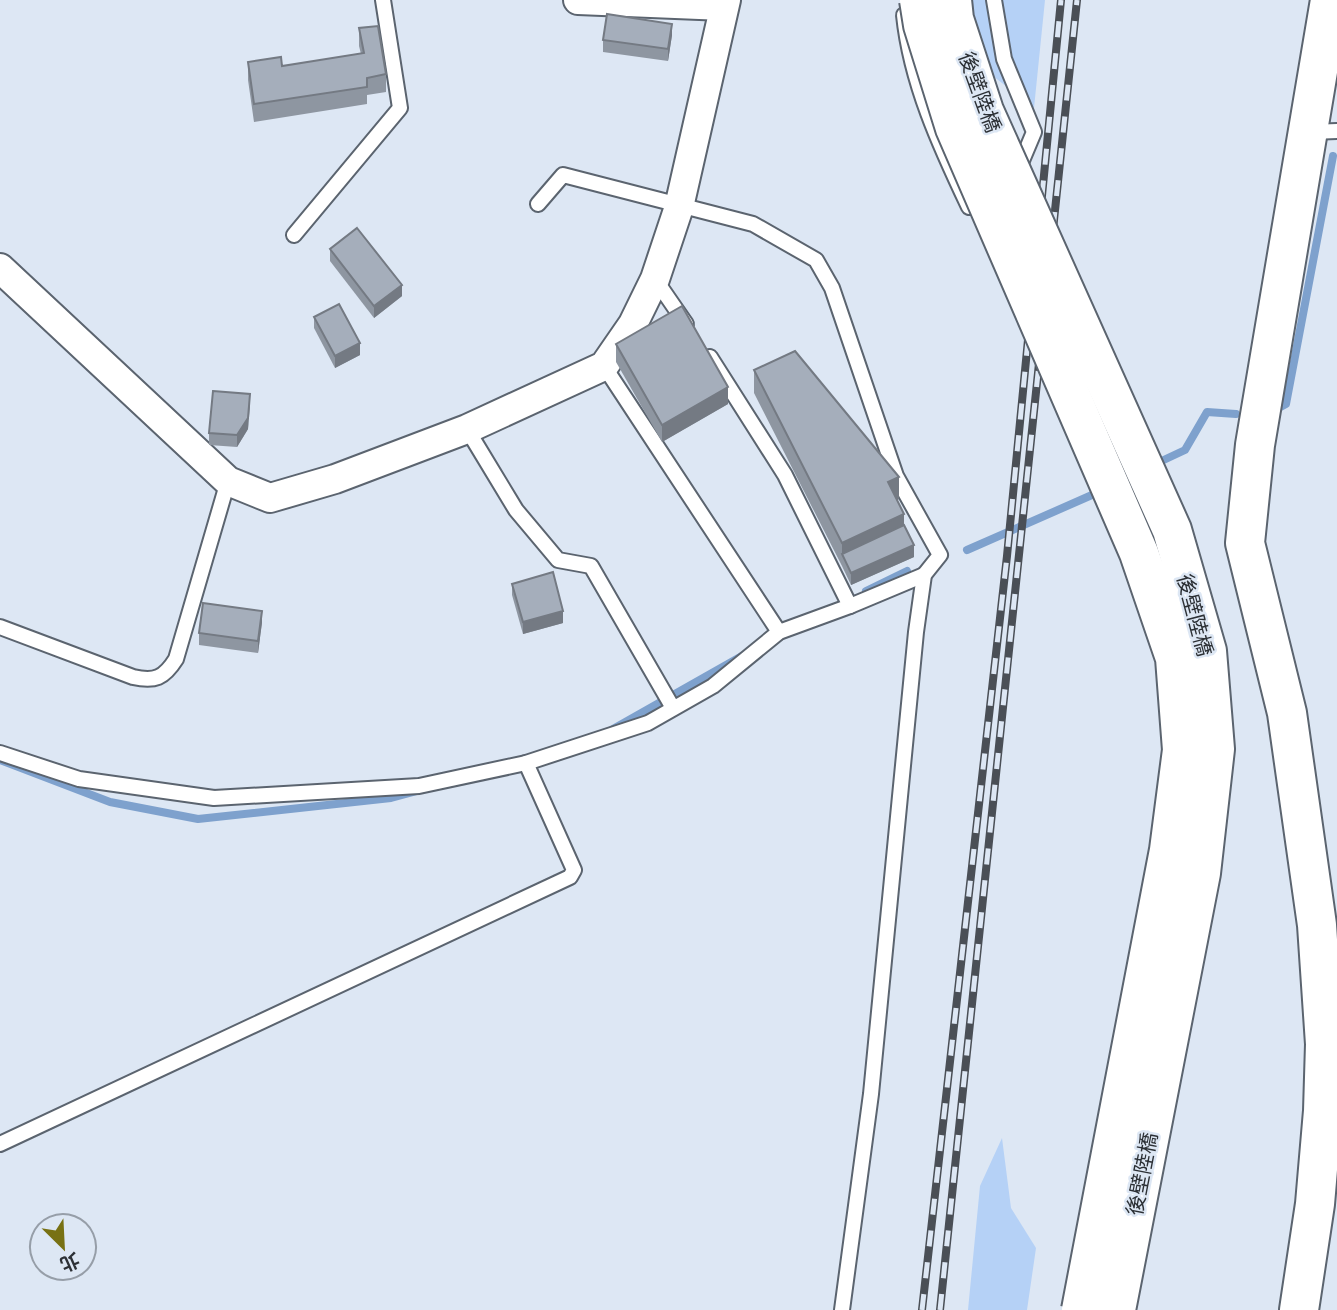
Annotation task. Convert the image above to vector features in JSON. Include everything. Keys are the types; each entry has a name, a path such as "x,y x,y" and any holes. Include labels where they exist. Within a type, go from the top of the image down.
{"main road":[{"name":"後壁陸橋","path":"919,0 923,25 956,128 1139,552 1175,658 1182,750 1169,850 1081,1310"},
{"name":"後壁陸橋","path":"952,0 954,19 984,111 1172,530 1207,651 1215,749 1201,873 1116,1310"},
{"path":"1298,1310 1315,1204 1331,1044 1287,713 1245,544 1255,444 1321,132 1330,0"}],"street":[{"path":"0,268 228,481 270,498 335,479 467,429 604,366 633,324 655,279 679,206 725,3 578,0"}],"lane":[{"path":"293,235 400,108 383,0"},
{"path":"902,0 906,36 933,132 975,221"},
{"path":"985,244 1034,132 1004,59 995,0"},
{"path":"0,752 79,779 214,798 419,786 526,763 648,723 713,685 779,632 924,575 940,555 896,476 832,288 816,260 753,224 563,175 538,204"},
{"path":"655,279 696,337 785,475 850,606"},
{"path":"604,366 779,632"},
{"path":"467,429 516,510 558,560 591,566 673,708"},
{"path":"0,627 133,677 149,680 165,675 176,659 228,481"},
{"path":"842,1310 871,1094 924,575"},
{"path":"0,1144 570,877 574,870 526,763"}],"shaded area":[{"path":"968,0 1045,0 1034,108 975,62"},
{"path":"1002,1138 1011,1208 1036,1248 1027,1310 968,1310 980,1186"}],"building":[{"path":"607,14 672,24 668,49 603,40"},
{"path":"378,26 386,74 367,78 367,87 254,104 248,62 281,57 282,66 364,53 359,28"},
{"path":"357,228 402,285 374,306 330,249"},
{"path":"339,304 360,343 335,356 314,317"},
{"path":"682,306 728,387 662,425 616,344"},
{"path":"795,351 899,477 888,482 904,514 842,543 754,370"},
{"path":"213,391 250,394 248,418 237,435 209,433"},
{"path":"904,525 914,545 851,573 842,554"},
{"path":"553,572 563,611 523,622 512,584"},
{"path":"203,603 262,611 258,641 199,633"}],"waterway":[{"path":"1273,411 1286,404 1333,156"},
{"path":"1153,465 1185,450 1207,412 1236,414"},
{"path":"967,550 1101,491"},
{"path":"866,591 907,571"},
{"path":"613,729 742,656"},
{"path":"0,760 110,802 198,819 391,798 417,791"}],"railway":[{"path":"922,1310 1007,556 1061,0"},
{"path":"940,1310 1077,0"}]}
